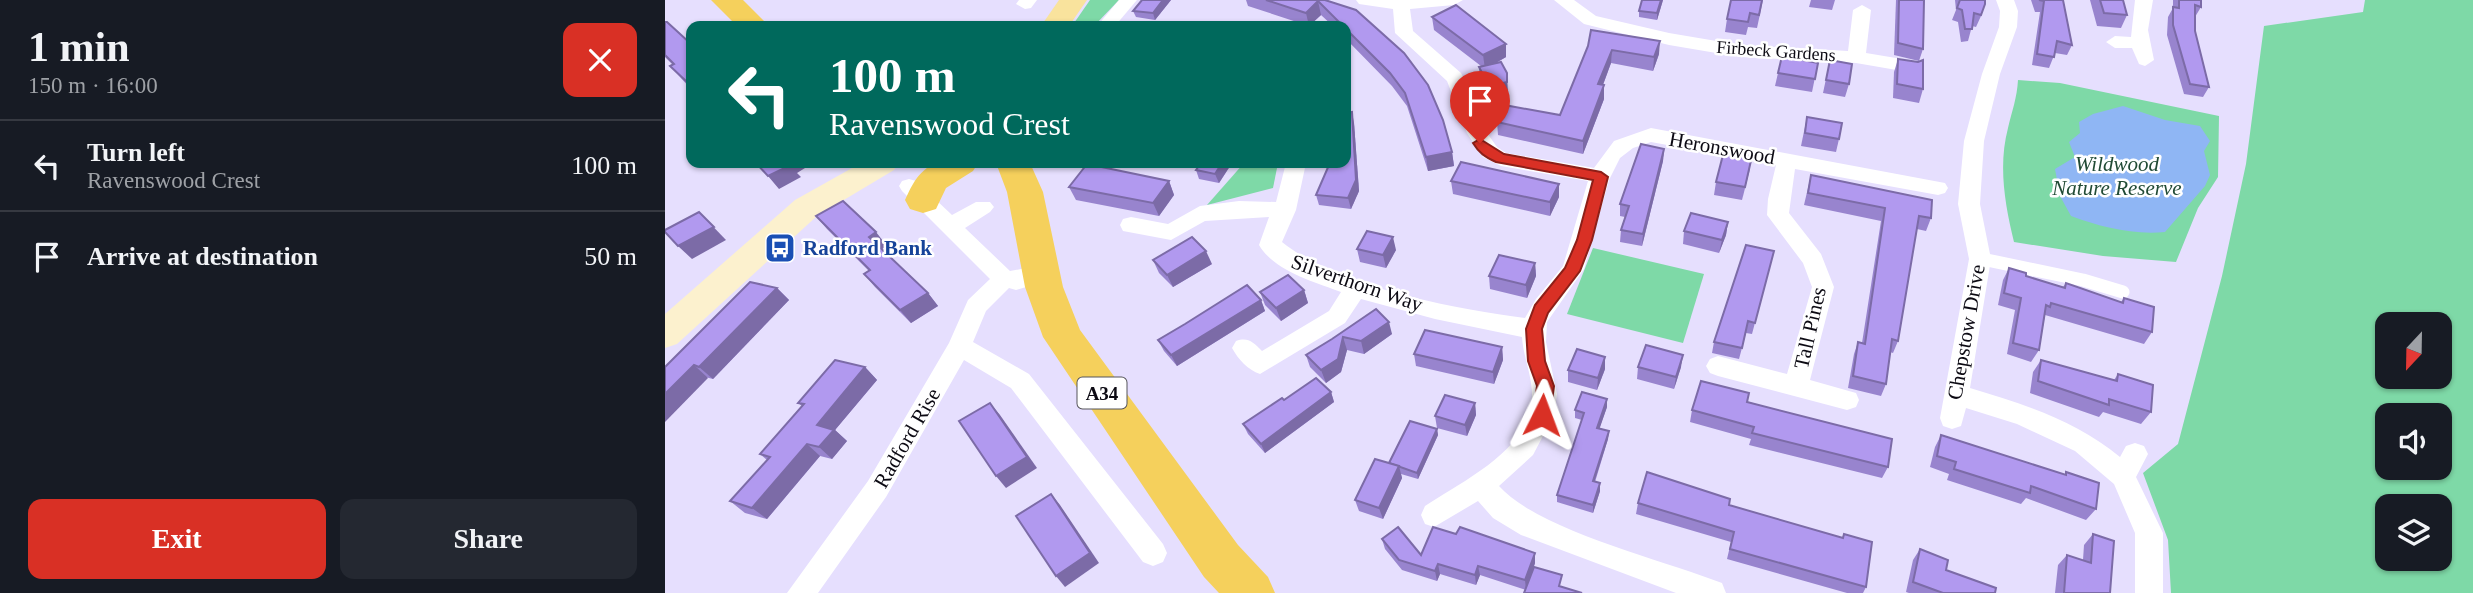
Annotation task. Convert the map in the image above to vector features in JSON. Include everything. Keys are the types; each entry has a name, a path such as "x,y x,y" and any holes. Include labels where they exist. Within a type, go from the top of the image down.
{"highway":[{"path":"726,0 749,21"},
{"path":"923,178 932,180 952,168"},
{"name":"A34","path":"1015,168 1025,192 1023,276 1221,561 1251,593"}],"main road":[{"path":"1058,21 1073,0"}],"street":[{"path":"1110,21 1128,0"},
{"path":"1366,0 1401,5 1454,0"},
{"name":"Firbeck Gardens","path":"1563,0 1590,20 1669,39 1740,51 1856,57 1914,67"},
{"name":"Chepstow Drive","path":"2005,0 2009,10 2008,27 1991,74 1974,141 1969,204 1980,259 1954,406 2024,415 2129,465 2149,533 2149,593"},
{"path":"2115,42 2142,52 2139,17 2144,0"},
{"path":"1401,5 1404,33 1454,76 1480,143 1488,153 1501,159 1601,177"},
{"path":"1856,57 1862,10"},
{"name":"Heronswood","path":"1534,329 1541,310 1572,271 1584,240 1601,177 1612,154 1628,141 1651,135 1938,188 1927,169"},
{"name":"Tall Pines","path":"1787,160 1777,215 1813,260 1823,287 1796,386"},
{"path":"665,334 806,208 875,168"},
{"name":"Silverthorn Way","path":"1296,168 1296,177 1285,210 1273,231 1270,244 1281,257 1297,266 1356,287 1478,322 1534,329"},
{"path":"923,178 951,226 1023,276"},
{"path":"951,226 983,207"},
{"path":"1131,225 1171,232 1200,214 1239,209 1285,210"},
{"name":"Radford Rise","path":"801,593 877,489 960,346 977,306 1023,276"},
{"path":"1244,348 1260,364 1337,317 1356,287"},
{"path":"1434,515 1479,484 1519,451 1542,415 1545,386 1537,361 1534,329"},
{"path":"960,346 1020,381 1153,553"},
{"name":"Tall Pines","path":"1718,366 1847,400"},
{"path":"1479,484 1502,509 1531,526 1712,593"}],"lane":[{"path":"1980,259 2083,280 2123,292"}],"green space":[{"path":"1090,0 1119,0 1099,21 1075,21"},
{"path":"2365,0 2473,0 2473,593 2171,593 2168,540 2143,473 2178,444 2222,276 2246,164 2264,26 2363,12"},
{"name":"Wildwood Nature Reserve","path":"2018,80 2060,83 2219,116 2218,177 2198,208 2176,262 2103,256 2014,242 2006,200 2003,157"},
{"path":"1240,168 1277,168 1273,188 1207,205"},
{"path":"1593,248 1704,274 1683,343 1567,314"}],"water":[{"path":"2123,106 2165,120 2200,126 2210,141 2204,151 2210,175 2205,186 2165,232 2129,231 2082,220 2071,216 2060,196 2055,169 2075,157 2069,142 2080,133 2079,122 2093,114"}],"building":[{"path":"1142,0 1163,0 1153,13 1133,11"},
{"path":"1266,0 1325,0 1356,10 1404,53 1428,85 1443,120 1452,152 1426,157 1405,93 1390,73 1351,34 1351,21 1338,21 1318,1 1306,13"},
{"path":"1642,0 1661,0 1657,13 1639,11"},
{"path":"1731,0 1762,0 1759,15 1750,13 1748,22 1727,19"},
{"path":"1899,0 1924,0 1923,49 1898,43"},
{"path":"1960,0 1985,0 1981,15 1974,13 1972,29 1965,29 1962,10 1957,8"},
{"path":"2039,0 2063,0 2072,45 2057,41 2054,57 2037,54 2044,1"},
{"path":"2100,0 2123,0 2127,15 2104,13"},
{"path":"2179,0 2201,0 2201,7 2195,5 2195,31 2209,87 2190,84 2173,25 2173,7 2179,8"},
{"path":"1456,5 1506,44 1483,55 1432,17"},
{"path":"667,22 686,39 686,81 670,66 674,64 665,55"},
{"path":"1591,30 1660,41 1654,57 1612,50 1598,84 1604,85 1583,141 1497,122 1504,105 1560,115 1588,46"},
{"path":"1782,56 1818,63 1815,79 1778,73"},
{"path":"1898,59 1918,62 1923,60 1923,89 1897,84"},
{"path":"1830,60 1852,64 1849,84 1826,80"},
{"path":"1501,62 1507,73 1507,82 1489,86 1479,67"},
{"path":"1351,112 1356,180 1348,198 1316,195 1328,168 1351,168"},
{"path":"1807,117 1842,123 1839,139 1805,133"},
{"path":"1641,144 1664,149 1643,234 1621,230 1629,206 1620,204"},
{"path":"1724,151 1752,156 1745,187 1716,182"},
{"path":"1461,162 1559,184 1550,202 1451,181"},
{"path":"761,168 785,168 768,176"},
{"path":"1084,168 1106,168 1169,181 1153,203 1069,187"},
{"path":"1197,168 1219,168 1215,174 1196,170"},
{"path":"1811,175 1932,200 1931,218 1919,216 1898,341 1892,339 1886,384 1853,376 1858,342 1865,344 1885,208 1808,193"},
{"path":"843,201 876,232 869,237 928,293 900,310 864,274 870,270 816,216"},
{"path":"699,212 714,227 678,246 665,230"},
{"path":"1691,213 1728,222 1722,240 1684,231"},
{"path":"1367,231 1393,237 1383,255 1357,249"},
{"path":"1192,237 1206,251 1167,275 1153,260"},
{"path":"1746,245 1774,251 1755,323 1748,321 1742,348 1714,342"},
{"path":"1499,255 1535,263 1526,285 1489,276"},
{"path":"2009,268 2065,288 2066,283 2123,303 2124,298 2154,307 2152,332 2051,303 2050,307 2046,305 2039,350 2013,343 2021,298 2004,293"},
{"path":"1288,275 1304,290 1276,308 1260,292"},
{"path":"750,282 777,288 699,367 694,365 665,394 665,367"},
{"path":"1247,285 1261,300 1171,355 1158,340 1185,324"},
{"path":"1376,309 1389,322 1361,341 1343,337 1338,359 1321,370 1306,355 1332,339"},
{"path":"1425,330 1502,347 1493,372 1414,354"},
{"path":"1646,345 1683,355 1676,377 1638,367"},
{"path":"1577,349 1605,357 1598,378 1568,370"},
{"path":"835,360 865,367 817,425 834,430 819,447 807,444 752,508 730,501 770,457 760,454 804,404 798,403"},
{"path":"2041,360 2117,381 2118,374 2153,385 2151,412 2109,399 2109,405 2038,381"},
{"path":"1316,378 1331,392 1261,444 1243,424 1282,398 1284,400"},
{"path":"1701,381 1749,393 1747,402 1892,439 1888,467 1752,433 1754,427 1692,410"},
{"path":"1582,392 1607,399 1597,428 1609,431 1593,481 1600,483 1593,505 1557,495 1584,413 1575,410"},
{"path":"1445,395 1475,403 1465,425 1435,416"},
{"path":"990,403 1027,457 996,476 959,421"},
{"path":"1410,421 1437,429 1417,473 1389,463"},
{"path":"1941,435 2099,483 2096,509 2031,486 2030,493 1954,469 1956,462 1937,456"},
{"path":"1375,459 1399,466 1379,508 1355,500"},
{"path":"1647,472 1730,499 1729,505 1843,538 1844,534 1872,542 1866,587 1730,549 1734,532 1638,503"},
{"path":"1051,494 1090,553 1056,576 1016,516"},
{"path":"1398,527 1421,555 1433,527 1456,534 1460,527 1535,553 1525,580 1478,566 1475,575 1438,564 1435,571 1399,560 1382,539"},
{"path":"2093,534 2114,541 2110,593 2064,593 2067,555 2091,563"},
{"path":"1920,549 1948,560 1946,570 1996,588 1995,593 1943,593 1913,582"},
{"path":"1534,567 1562,575 1559,586 1582,593 1524,593"}],"place":[{"name":"Radford Bank","path":"780,248"}],"route":[{"path":"1480,143 1488,153 1501,159 1601,177 1584,240 1572,271 1541,310 1534,329 1537,361 1545,386 1542,415"}]}
